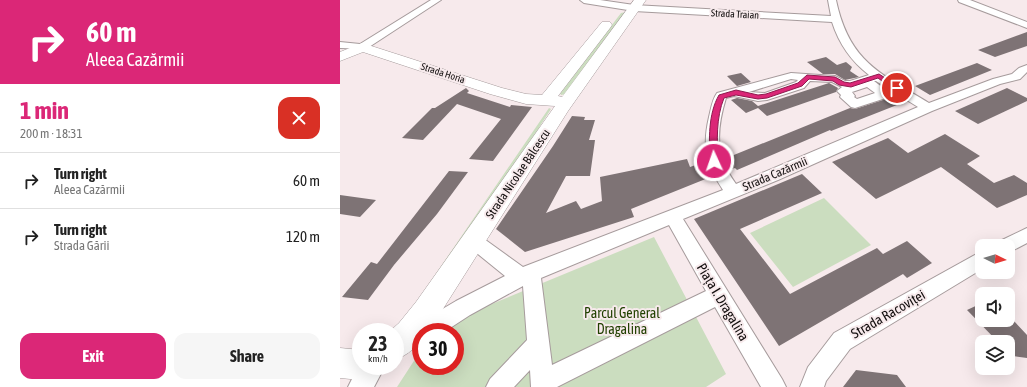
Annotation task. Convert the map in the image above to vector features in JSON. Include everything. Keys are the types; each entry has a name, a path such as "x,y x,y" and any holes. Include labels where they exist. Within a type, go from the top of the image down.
{"main road":[{"name":"Strada Nicolae Bălcescu","path":"404,338 426,311 474,241 557,101 630,4"},
{"name":"Strada Nicolae Bălcescu","path":"557,101 630,4"},
{"path":"340,57 362,47"},
{"name":"Strada Horia","path":"362,47 496,91 526,99 557,101"},
{"path":"340,363 352,364"}],"street":[{"path":"362,47 437,0"},
{"name":"Strada Traian","path":"584,0 836,19"},
{"path":"832,0 836,19 847,45 854,56 879,76 928,108"},
{"path":"966,1 980,0"},
{"path":"966,1 1027,25"},
{"name":"Strada Horia","path":"340,45 362,47"},
{"name":"Strada Cazărmii","path":"439,323 463,308 526,275 733,192 885,128 928,108 997,81 1021,79 1023,70 1027,68"},
{"path":"733,192 714,161 713,135 718,104 722,96 736,92 758,97 767,96 800,85 807,77 835,79 842,84 851,85 879,76"},
{"name":"Piața I. Dragalina","path":"672,217 774,387"},
{"path":"1015,241 1027,235"},
{"path":"474,241 526,275 538,344 542,384 719,295"},
{"name":"Strada Racoviței","path":"812,387 816,375 842,341 975,264"},
{"path":"498,387 538,344"},
{"path":"360,387 368,375"}],"green space":[{"path":"626,12 566,94 561,95 560,93 621,13"},
{"path":"549,108 551,109 534,139 409,313"},
{"path":"824,198 871,245 793,287 750,233"},
{"name":"Parcul General Dragalina","path":"654,237 726,374 706,387 397,387 412,364 412,375 464,375 464,323 446,323"}],"building":[{"path":"1027,32 1027,46 995,57 978,50"},
{"path":"826,57 837,65 846,62 852,67 850,71 859,77 845,80 835,74 823,74 807,62"},
{"path":"977,63 992,70 930,95 915,86"},
{"path":"741,73 751,82 737,86 727,76"},
{"path":"829,83 838,88 836,92 767,116 758,108 746,113 731,100 737,98 752,101 758,106"},
{"path":"466,88 469,91 467,93 510,107 511,105 532,107 493,161 469,159 501,119 457,104 423,140 402,138 432,108 435,108"},
{"path":"1007,88 1027,98 1027,101 978,124 955,111"},
{"path":"891,96 902,103 831,131 830,130 737,170 735,168 729,170 724,159 850,108 855,109 889,98"},
{"path":"572,116 585,117 584,120 595,120 589,140 595,140 590,176 566,176 546,213 576,201 581,209 602,201 600,177 687,159 690,167 707,161 713,176 631,209 634,217 525,252 496,229"},
{"path":"945,134 980,156 967,164 994,183 1014,175 1027,183 1027,195 997,208 941,167 876,199 832,162 888,138 908,153"},
{"path":"449,171 468,172 437,214 394,265 368,300 342,297 371,262 377,264"},
{"path":"802,174 822,193 740,229 790,294 877,248 883,254 907,241 932,263 907,278 903,274 779,346 694,219"},
{"path":"340,195 376,200 360,217 340,214"},
{"path":"975,306 975,318 967,310"},
{"path":"1015,322 1027,335 1027,358 1015,356 1015,335 991,335 983,327 1015,327"},
{"path":"856,370 897,375 906,387 843,387"}],"route":[{"path":"714,161 713,135 718,104 722,96 736,92 758,97 767,96 800,85 807,77 835,79 842,84 851,85 879,76 897,88"}]}
